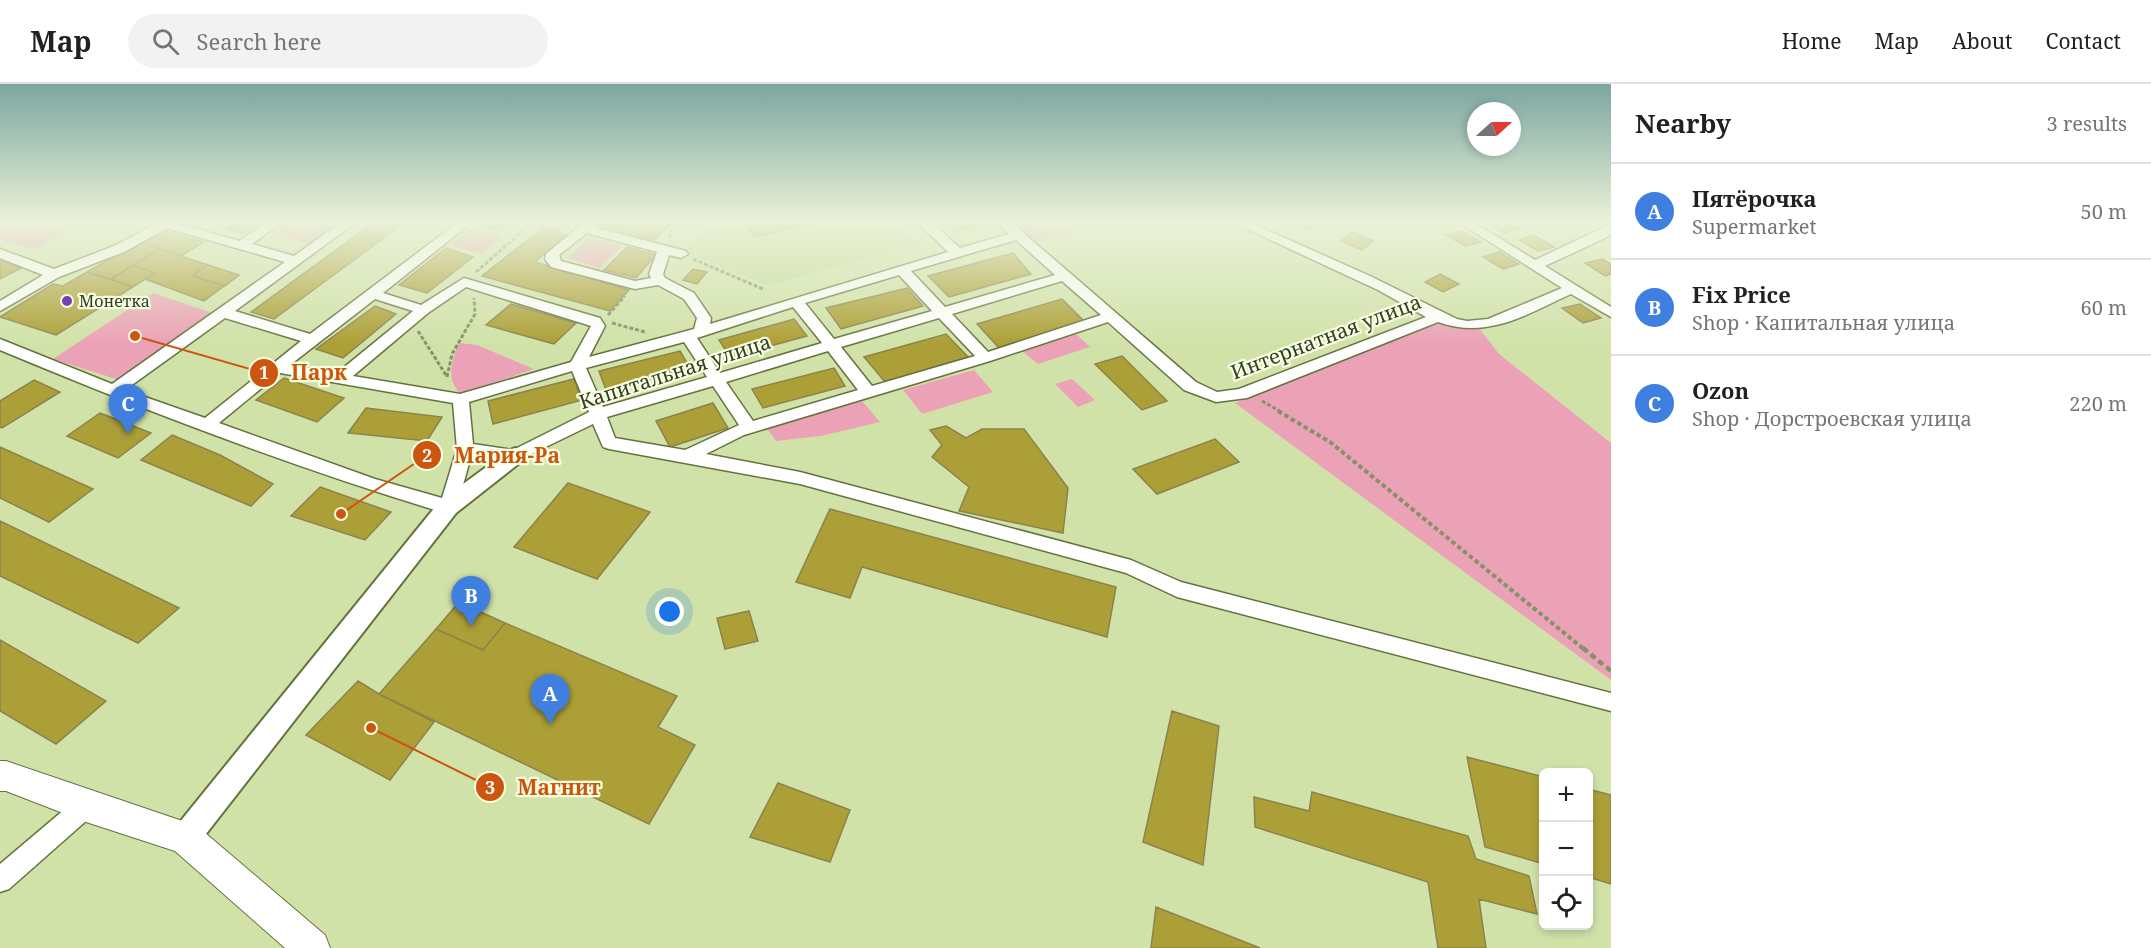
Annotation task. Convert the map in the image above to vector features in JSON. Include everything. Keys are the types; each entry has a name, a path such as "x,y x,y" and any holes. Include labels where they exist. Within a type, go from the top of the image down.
{"main road":[{"path":"0,776 6,776 86,806 184,838 312,948"}],"street":[{"path":"27,263 54,274"},
{"path":"0,307 54,274 82,263"},
{"path":"113,391 294,263"},
{"path":"207,425 277,367 413,263"},
{"path":"555,263 636,285 660,281"},
{"path":"660,263 656,274 660,281 689,296 704,318 689,335"},
{"path":"277,367 461,399 577,364 689,335 921,263"},
{"name":"Интернатная улица","path":"1050,263 1190,386 1216,397 1246,392 1439,317"},
{"path":"1330,263 1385,288 1439,317 1463,325 1480,325 1505,317 1574,288"},
{"path":"1533,263 1611,313"},
{"path":"901,269 985,358"},
{"name":"Капитальная улица","path":"515,456 599,414 1065,276"},
{"path":"340,379 423,310 467,283 595,321 598,326 596,331 577,364"},
{"path":"373,294 423,310"},
{"path":"796,301 869,393"},
{"path":"225,313 312,340"},
{"path":"687,456 749,428 985,358 1110,317"},
{"path":"689,335 715,381 749,428"},
{"path":"0,344 113,391 381,488 448,507"},
{"path":"577,364 609,443 687,456 823,484 1131,567 1177,589 1611,702"},
{"path":"448,507 465,449 461,399"},
{"path":"465,449 515,456"},
{"path":"184,838 448,507 515,456"},
{"path":"0,880 86,806"}],"path":[{"path":"447,376 452,354 475,314 475,302 467,283 488,263"},
{"path":"703,263 763,289"},
{"path":"636,285 604,319 618,326 689,335"},
{"path":"410,320 461,399"},
{"path":"1246,392 1330,442 1611,671"}],"shaded area":[{"path":"584,263 604,263 599,268"},
{"path":"711,263 847,263 767,285"},
{"path":"153,293 215,314 119,380 53,359"},
{"path":"1440,321 1456,326 1479,328 1499,354 1611,443 1611,680 1235,403"},
{"path":"1074,332 1090,347 1038,364 1022,351"},
{"path":"459,343 477,345 534,369 461,394 451,376 452,363"},
{"path":"974,370 993,392 922,414 903,390"},
{"path":"1072,379 1095,400 1078,407 1055,384"},
{"path":"862,401 880,422 821,436 776,441 766,427"}],"building":[{"path":"0,263 9,263 21,268 0,279"},
{"path":"102,263 137,263 111,279 87,272"},
{"path":"204,263 239,275 204,301 145,279 155,273 133,265"},
{"path":"318,263 349,263 274,319 251,312"},
{"path":"427,263 465,263 427,293 399,285"},
{"path":"498,263 539,263 629,290 610,311 482,276"},
{"path":"611,263 649,263 636,278 604,270"},
{"path":"975,263 1022,263 1031,274 949,297 928,276"},
{"path":"1494,263 1519,264 1503,269"},
{"path":"1585,263 1611,264 1611,274 1605,276"},
{"path":"133,265 155,273 133,287 111,279"},
{"path":"208,265 239,275 225,286 192,276"},
{"path":"693,269 707,272 697,284 683,280"},
{"name":"Монетка","path":"87,272 133,287 56,335 0,317 53,284 63,286"},
{"path":"1440,274 1459,284 1443,292 1425,282"},
{"path":"907,288 923,306 841,329 826,308"},
{"path":"1062,299 1084,321 999,348 977,324"},
{"path":"511,304 576,323 554,344 486,325"},
{"path":"1580,304 1601,318 1583,323 1562,308"},
{"path":"375,306 396,314 343,358 316,349"},
{"path":"794,319 807,336 730,357 719,340"},
{"path":"946,334 968,357 885,382 864,357"},
{"path":"680,351 690,368 606,390 599,371"},
{"path":"1122,356 1167,401 1142,410 1095,364"},
{"path":"834,368 845,386 763,408 752,389"},
{"path":"284,378 344,398 317,422 256,400"},
{"path":"574,379 582,400 493,424 488,401"},
{"path":"34,380 60,392 2,428 0,427 0,401"},
{"path":"713,403 728,428 670,447 656,421"},
{"path":"366,408 442,417 427,441 348,433"},
{"path":"100,413 151,433 118,458 67,436"},
{"path":"946,426 966,438 982,429 1024,429 1068,488 1063,533 959,511 969,487 932,457 942,445 930,430"},
{"path":"172,435 220,455 273,484 251,506 141,460"},
{"path":"1215,439 1239,462 1157,494 1133,469"},
{"path":"0,447 93,489 49,522 0,498"},
{"path":"568,483 650,512 597,579 514,547"},
{"path":"320,487 391,512 365,540 291,516"},
{"path":"830,509 1116,587 1107,637 862,567 850,598 796,582"},
{"path":"0,521 179,608 138,643 0,576"},
{"path":"459,602 505,623 483,650 436,629"},
{"path":"749,611 758,641 725,649 717,618"},
{"path":"505,623 677,696 658,727 695,745 649,824 379,694 436,629 483,650"},
{"path":"0,640 106,701 56,744 0,711"},
{"path":"358,681 434,722 390,780 306,735"},
{"path":"1172,711 1219,726 1203,865 1143,842"},
{"path":"1467,757 1539,776 1539,863 1485,847"},
{"path":"778,783 850,810 830,862 750,837"},
{"path":"1593,790 1611,795 1611,884 1593,879"},
{"path":"1312,792 1468,836 1476,859 1529,876 1537,914 1479,899 1486,948 1438,948 1428,882 1255,827 1254,797 1309,811"},
{"path":"1156,907 1260,948 1151,948"}],"place":[{"name":"Монетка","path":"67,301"},
{"name":"Парк","path":"135,336"},
{"name":"Ozon","path":"128,434"},
{"name":"Мария-Ра","path":"341,514"},
{"name":"Fix Price","path":"471,626"},
{"name":"Пятёрочка","path":"550,724"},
{"name":"Магнит","path":"371,728"}]}
